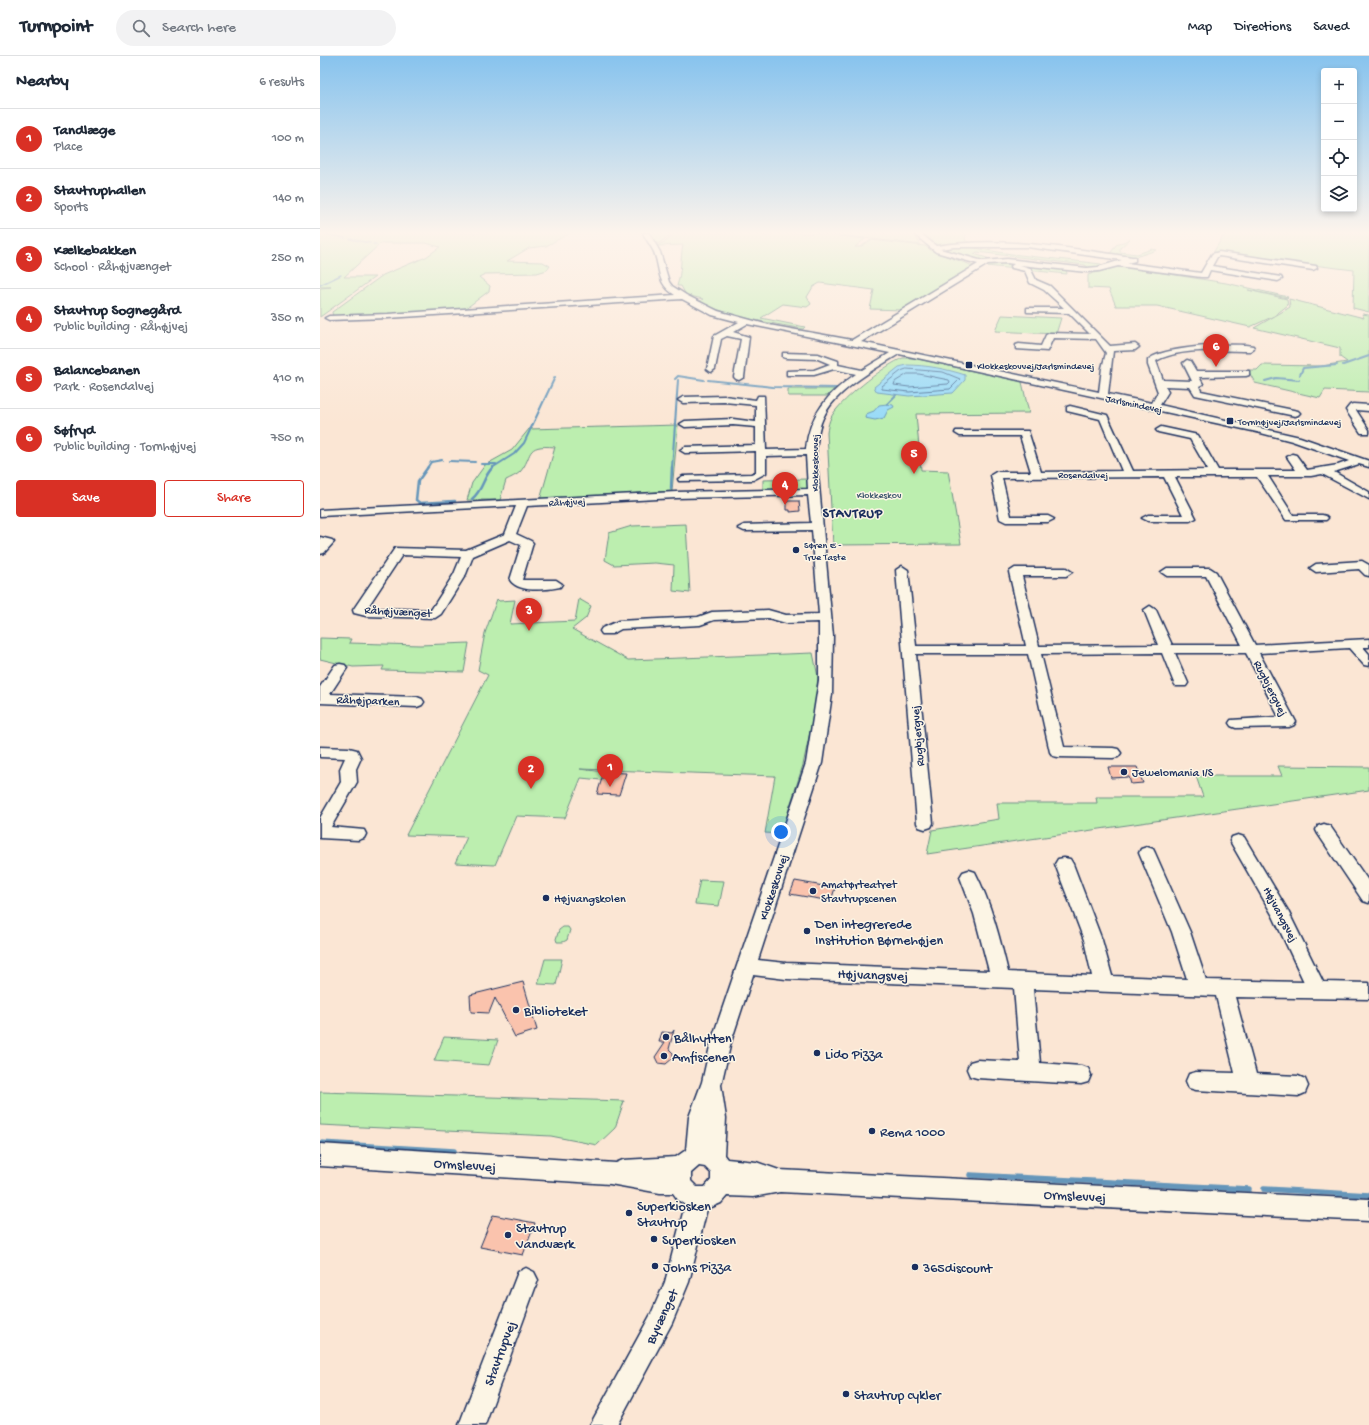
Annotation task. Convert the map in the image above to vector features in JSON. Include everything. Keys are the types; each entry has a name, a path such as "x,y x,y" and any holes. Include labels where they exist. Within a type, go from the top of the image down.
{"street":[{"path":"328,318 388,316 683,297"},
{"name":"Jarlsmindevej","path":"683,297 715,313 745,322 897,352 1288,437 1364,462"},
{"path":"854,343 928,297"},
{"path":"1056,297 1098,337 1110,353 1106,368 1104,393 1102,396"},
{"path":"1030,310 1070,311"},
{"path":"712,369 716,340 725,333 745,322"},
{"path":"725,333 745,337 739,377"},
{"path":"1019,347 1044,349 1050,335 1098,337"},
{"path":"815,356 820,341"},
{"path":"1108,349 1135,347"},
{"path":"1154,407 1162,395 1152,365 1152,360 1156,356 1182,352 1250,348"},
{"name":"Klokkeskovvej","path":"702,1170 715,1118 712,1082 721,1042 814,763 822,720 826,689 828,652 814,492 812,452 815,425 823,410 835,395 864,373 897,352"},
{"path":"786,355 815,356 832,361 835,363 834,366"},
{"path":"1159,383 1198,384 1187,363"},
{"path":"790,373 803,375 834,366 864,373"},
{"path":"1193,374 1246,373"},
{"path":"1193,384 1198,392 1295,413"},
{"path":"1234,400 1240,394 1247,393"},
{"path":"683,400 724,399 761,401 761,473 758,476 683,479"},
{"path":"1284,410 1288,402 1286,401"},
{"path":"1365,427 1351,410 1352,405 1369,408"},
{"name":"Rosendalvej","path":"1070,409 1104,417 1129,474"},
{"path":"685,424 733,422 761,425"},
{"path":"1161,430 1194,437 1215,474"},
{"path":"960,433 1024,433 1037,475"},
{"path":"686,450 812,452"},
{"path":"1292,457 1304,473"},
{"name":"Rosendalvej","path":"1048,519 1006,518 996,475 1304,473 1326,472 1364,462"},
{"path":"1326,472 1369,496"},
{"path":"1148,518 1190,518 1168,474"},
{"path":"1261,474 1290,518 1322,518"},
{"name":"Råhøjvej","path":"321,515 683,495 814,492"},
{"path":"523,503 510,536 526,543 516,580 518,583 524,585 556,584"},
{"path":"744,528 817,526"},
{"name":"Råhøjvænget","path":"468,554 460,574 435,614 366,612 359,610 399,551 468,554 510,536"},
{"path":"320,541 328,542 320,550"},
{"path":"1316,568 1362,565 1369,572"},
{"name":"Rugbjergvej","path":"902,570 925,823"},
{"path":"1066,572 1015,572 1058,752 1113,753"},
{"name":"Rugbjergvej","path":"1167,572 1210,572 1289,722 1236,722"},
{"path":"1150,610 1181,683"},
{"path":"607,630 618,625 700,621 712,616 768,614 786,619 825,618"},
{"name":"Rugbjergvej","path":"909,650 1251,649 1369,643"},
{"path":"1353,644 1369,662"},
{"name":"Råhøjparken","path":"322,693 340,668"},
{"name":"Råhøjparken","path":"322,693 416,702"},
{"path":"320,752 352,754 353,758 348,769 349,782 326,822 320,825"},
{"path":"1324,830 1369,896"},
{"path":"320,832 358,834"},
{"name":"Højvangsvej","path":"1238,841 1280,908 1317,991"},
{"path":"1147,853 1181,932 1199,988"},
{"path":"1064,864 1093,940 1104,984"},
{"path":"969,877 990,936 1000,979"},
{"name":"Højvangsvej","path":"746,967 794,971 1199,988 1369,991"},
{"path":"1023,980 1031,1072"},
{"path":"1223,988 1248,1083"},
{"path":"977,1070 1081,1075"},
{"path":"1196,1081 1298,1086"},
{"name":"Ormslevvej","path":"320,1155 610,1173 660,1182 702,1170 753,1186 780,1181 1369,1210"},
{"name":"Byvænget","path":"603,1425 660,1323 677,1282 698,1198 711,1195 702,1170"},
{"name":"Stavtrupvej","path":"472,1425 526,1280"}],"green space":[{"path":"320,297 348,297 320,317"},
{"path":"353,297 481,297 465,309 379,316 333,317 332,312"},
{"path":"694,297 807,297 811,304 807,307 783,304 761,318 805,327 803,329 737,316 700,301 703,299"},
{"path":"873,297 924,297 903,310 870,309"},
{"path":"1112,297 1278,297 1287,299 1288,305 1274,316 1250,327 1157,306 1116,306"},
{"path":"1353,297 1369,297 1369,312 1353,308"},
{"path":"1289,299 1364,318 1362,314 1369,315 1369,392 1325,390 1320,398 1255,383 1248,370 1257,370 1262,365 1321,366 1347,362 1340,357 1340,348 1254,328 1290,307"},
{"path":"1002,315 1061,318 1056,334 995,331"},
{"name":"Klokkeskov","path":"903,358 914,358 1022,382 1029,413 916,414 921,470 948,471 961,544 833,545 827,433 832,415 858,388 877,373"},
{"path":"788,389 834,389 827,396 788,396"},
{"path":"678,425 672,491 540,500 555,447 538,447 531,452 520,472 506,480 500,500 467,500 472,483 485,465 512,450 529,429"},
{"path":"807,479 808,489 763,491 763,480"},
{"path":"686,524 690,593 673,591 674,565 655,563 614,565 605,560 609,533 632,526"},
{"path":"497,599 499,601 515,600 510,624 575,621 579,599 591,606 586,618 572,629 628,660 813,653 818,677 814,712 803,765 781,834 765,833 775,776 580,769 604,772 601,780 581,778 565,818 516,816 495,865 455,863 467,837 406,835 488,675 478,670 485,633"},
{"path":"320,638 351,639 349,643 420,645 469,643 464,672 382,670 384,666 353,667 320,659"},
{"path":"1278,766 1369,767 1369,790 927,854 932,830 999,819 997,803 1097,803 1096,797 1203,797 1196,776 1282,776"},
{"path":"700,880 724,881 719,906 695,904"},
{"path":"563,927 568,927 570,930 567,940 557,942 556,939 559,930"},
{"path":"545,959 562,959 556,985 538,984"},
{"path":"444,1037 498,1040 489,1065 434,1061"},
{"path":"320,1092 624,1101 615,1128 597,1145 551,1136 320,1125"}],"water":[{"path":"907,365 951,371 965,375 965,380 953,393 909,396 877,392 874,387 899,367"},
{"path":"879,405 893,405 894,407 888,410 884,418 875,420 865,418 866,414 874,411"}],"building":[{"path":"787,501 799,501 800,511 790,512 790,510 787,510"},
{"name":"Jewelomania I/S","path":"1108,767 1137,767 1143,783 1131,784 1129,777 1111,778"},
{"path":"604,772 626,773 619,795 597,794"},
{"name":"Amatørteatret Stavtrupscenen","path":"795,881 835,888 831,901 790,894"},
{"name":"Biblioteket","path":"523,982 537,1030 515,1037 495,998 489,1013 471,1012 470,995"},
{"path":"674,1030 669,1049 673,1053 673,1058 666,1064 658,1063 655,1057 665,1042 659,1042 662,1032 672,1033"},
{"name":"Stavtrup Vandværk","path":"493,1215 535,1223 523,1255 480,1247"}],"waterway":[{"path":"1343,365 1369,356"},
{"path":"1300,375 1303,368 1337,365"},
{"path":"675,379 678,376 704,380"},
{"path":"492,468 514,454 524,443 555,377"},
{"path":"1265,381 1276,378 1299,380"},
{"path":"672,468 678,380"},
{"path":"708,380 773,387 837,388"},
{"path":"887,404 896,395"},
{"path":"427,468 431,462 442,460"},
{"path":"449,461 475,462"},
{"path":"481,464 496,464"},
{"path":"428,467 418,481 416,500 420,503 455,501"},
{"path":"671,489 672,467"},
{"path":"472,499 479,491 492,468"},
{"path":"320,1143 454,1151"},
{"path":"970,1175 1249,1189"},
{"path":"1264,1189 1369,1195"}],"place":[{"name":"Klokkeskovvej/Jarlsmindevej","path":"969,365"},
{"name":"Søfryd","path":"1216,367"},
{"name":"Tornhøjvej/Jarlsmindevej","path":"1230,421"},
{"name":"Balancebanen","path":"914,474"},
{"name":"Stavtrup Sognegård","path":"785,505"},
{"name":"Søren E - True Taste","path":"796,550"},
{"name":"Kælkebakken","path":"529,631"},
{"name":"Jewelomania I/S","path":"1124,772"},
{"name":"Tandlæge","path":"610,787"},
{"name":"Stavtruphallen","path":"531,789"},
{"name":"Amatørteatret Stavtrupscenen","path":"813,891"},
{"name":"Højvangskolen","path":"546,898"},
{"name":"Den integrerede Institution Børnehøjen","path":"807,931"},
{"name":"Biblioteket","path":"516,1010"},
{"name":"Bålhytten","path":"666,1037"},
{"name":"Lido Pizza","path":"817,1053"},
{"name":"Amfiscenen","path":"664,1056"},
{"name":"Rema 1000","path":"872,1131"},
{"name":"Superkiosken Stavtrup","path":"629,1213"},
{"name":"Stavtrup Vandværk","path":"508,1235"},
{"name":"Superkiosken","path":"654,1239"},
{"name":"Johns Pizza","path":"655,1266"},
{"name":"365discount","path":"915,1267"},
{"name":"Stavtrup cykler","path":"846,1394"}],"district":[{"name":"STAVTRUP","path":"853,512"}]}
